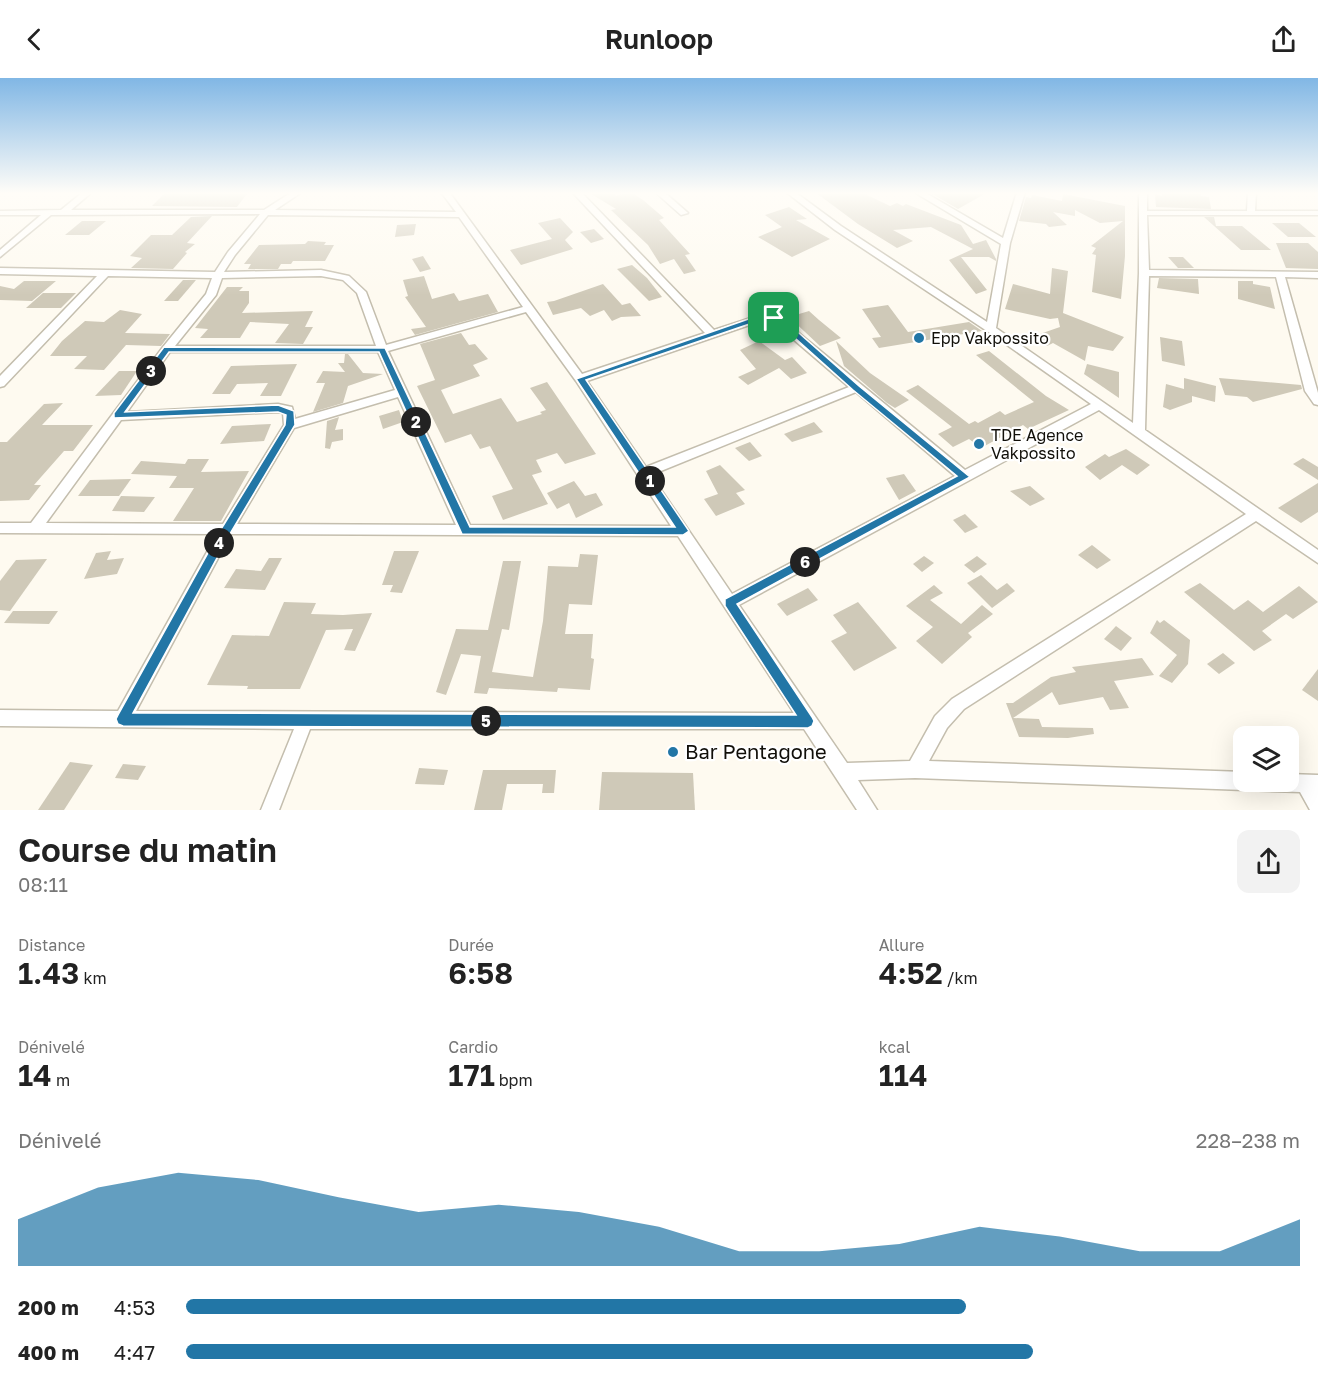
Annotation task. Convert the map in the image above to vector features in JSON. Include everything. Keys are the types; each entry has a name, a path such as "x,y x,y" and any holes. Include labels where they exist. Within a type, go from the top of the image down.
{"street":[{"path":"0,254 33,226"},
{"path":"35,528 167,349 211,295 226,260 254,226"},
{"path":"469,226 580,379 868,810"},
{"path":"609,226 712,335"},
{"path":"837,226 991,329 1318,557"},
{"path":"977,226 1006,243"},
{"path":"991,329 1011,226"},
{"path":"1139,432 1143,226"},
{"path":"0,271 218,275 321,273 346,278 361,292 382,350 466,531"},
{"path":"0,383 105,273"},
{"path":"1144,273 1318,275"},
{"path":"1280,276 1311,391 1318,401"},
{"path":"167,349 382,350 529,308"},
{"path":"580,379 760,318 774,318 965,477"},
{"path":"644,473 856,388"},
{"path":"290,425 402,392"},
{"path":"729,603 1100,405"},
{"path":"118,416 278,408 290,413 290,425 227,529 123,719"},
{"path":"915,769 941,722 958,704 1256,514"},
{"path":"0,528 683,531"},
{"path":"0,718 305,721 808,721"},
{"path":"270,810 305,721"},
{"path":"842,772 915,769 1233,781"},
{"path":"1312,784 1318,807"}],"building":[{"path":"76,226 100,226 89,235 65,235"},
{"path":"181,226 203,226 187,243 195,244 185,252 187,253 173,269 131,268 142,258 130,256 151,235 172,235"},
{"path":"397,226 416,226 414,235 395,237"},
{"path":"541,226 568,226 573,232 565,240 573,249 521,265 510,250 552,239"},
{"path":"628,226 665,226 690,254 685,255 696,271 684,274 674,259 660,264 648,245"},
{"path":"807,226 830,239 792,257 758,237 782,227"},
{"path":"862,226 962,226 973,244 986,240 996,261 989,257 961,257 987,290 976,294 949,260 973,249 931,227 893,230 913,241 897,248"},
{"path":"1116,226 1125,226 1121,299 1092,292 1096,255 1092,254 1096,248 1091,246"},
{"path":"1214,226 1242,226 1271,250 1241,250"},
{"path":"1276,226 1303,226 1316,237 1288,237"},
{"path":"594,229 604,239 591,243 580,232"},
{"path":"308,241 334,245 325,261 293,261 291,264 281,264 278,269 248,269 251,264 244,264 259,245 305,244"},
{"path":"1276,243 1308,243 1318,252 1318,269 1286,268"},
{"path":"423,256 431,269 420,272 412,259"},
{"path":"1168,257 1183,257 1194,268 1178,268"},
{"path":"632,265 647,278 662,297 649,301 617,269"},
{"path":"1052,268 1068,271 1063,313 1124,337 1113,351 1088,346 1085,361 1053,343 1047,346 1031,337 1060,327 1058,318 1050,319 1005,309 1013,284 1050,294"},
{"path":"424,276 432,299 454,293 459,301 488,294 498,312 415,335 411,329 426,327 405,297 408,296 403,280"},
{"path":"1159,278 1198,279 1199,294 1157,288"},
{"path":"183,280 196,280 178,301 164,301"},
{"path":"24,281 56,281 32,301 0,300 0,286 14,289"},
{"path":"1238,281 1253,281 1253,284 1270,287 1275,309 1238,299"},
{"path":"603,284 622,305 630,303 641,316 621,317 612,321 604,310 590,316 581,308 553,315 547,302"},
{"path":"227,287 243,287 239,291 249,291 249,303 242,313 313,311 305,327 313,327 303,344 275,343 289,324 250,322 240,338 200,338 208,329 195,328"},
{"path":"43,293 76,293 61,308 26,308"},
{"path":"888,305 908,332 969,322 982,331 879,348 872,338 881,337 862,309"},
{"path":"120,310 142,314 125,333 170,334 161,346 126,345 104,370 74,369 87,356 50,356 62,341 85,321 104,322"},
{"path":"809,311 841,338 820,346 789,317"},
{"path":"461,333 469,345 475,344 488,359 473,365 480,376 441,390 453,414 501,398 517,422 542,414 540,412 546,410 530,388 547,382 596,454 565,464 557,453 536,460 542,472 532,475 548,504 503,520 492,496 513,489 490,446 480,449 471,434 445,443 417,386 435,380 420,344"},
{"path":"1160,337 1182,341 1185,366 1162,361"},
{"path":"759,341 785,360 792,357 807,373 791,379 779,368 748,385 738,377 756,369 740,350"},
{"path":"836,341 870,373 909,400 895,408 887,403 844,366"},
{"path":"989,351 1046,396 1069,410 1028,429 1023,425 981,448 969,439 953,447 938,434 952,427 906,391 918,385 969,424 975,421 978,423 1000,411 1005,415 1034,402 976,355"},
{"path":"345,354 348,354 363,373 383,374 348,386 343,403 313,412 325,383 316,383 323,371 345,372 338,363 344,363"},
{"path":"297,364 281,396 260,396 268,383 237,384 230,394 212,394 231,366"},
{"path":"1087,364 1119,372 1119,398 1084,374"},
{"path":"119,371 137,371 121,395 95,396"},
{"path":"1184,378 1216,386 1215,402 1192,396 1192,402 1170,410 1163,407 1166,384 1184,389"},
{"path":"1219,378 1301,385 1302,389 1253,402 1247,397 1225,395"},
{"path":"63,403 42,425 93,425 73,451 64,451 34,485 41,485 29,500 0,501 0,442 7,442 44,404"},
{"path":"399,410 403,422 383,429 379,416"},
{"path":"339,417 335,430 343,429 343,440 332,442 330,449 325,448 327,421"},
{"path":"814,422 823,432 792,442 784,434"},
{"path":"271,424 264,441 220,444 232,426"},
{"path":"750,442 762,456 749,461 735,448"},
{"path":"1126,449 1150,465 1137,475 1122,465 1100,480 1085,467 1105,454 1109,457"},
{"path":"1303,458 1318,467 1318,480 1293,464"},
{"path":"188,459 209,459 201,472 249,471 221,521 173,521 194,488 169,488 177,476 131,474 141,461 185,464"},
{"path":"720,465 745,490 736,493 745,504 716,516 704,499 718,494 706,471"},
{"path":"904,474 916,491 899,500 886,478"},
{"path":"131,479 119,496 78,496 90,480"},
{"path":"574,481 585,496 596,493 603,505 576,518 569,503 557,509 547,493"},
{"path":"1318,483 1318,512 1301,523 1278,508"},
{"path":"1030,486 1045,499 1030,506 1010,491"},
{"path":"121,496 155,497 144,512 112,511"},
{"path":"965,514 978,527 965,533 953,520"},
{"path":"1092,545 1111,560 1097,569 1078,555"},
{"path":"111,551 107,560 124,558 117,574 84,579 96,553"},
{"path":"394,551 419,551 402,593 390,592 393,585 382,585"},
{"path":"580,554 598,555 592,605 569,604 565,634 593,634 591,658 594,659 590,690 558,688 557,692 489,688 487,694 474,693 481,656 461,654 446,695 436,692 456,629 488,630 503,561 521,561 509,630 502,629 492,672 533,677 543,621 548,566 578,567"},
{"path":"924,556 934,563 922,572 913,564"},
{"path":"977,556 987,564 974,573 964,565"},
{"path":"269,558 282,558 265,590 224,588 236,569 261,571"},
{"path":"47,559 10,611 0,610 0,581 16,560"},
{"path":"981,575 997,590 1007,583 1015,591 992,608 967,583"},
{"path":"1200,583 1234,610 1248,600 1263,612 1299,586 1318,602 1293,619 1286,614 1262,631 1272,640 1254,651 1184,592"},
{"path":"934,585 943,593 930,600 961,624 982,605 993,614 968,633 972,637 942,664 916,641 933,627 906,606"},
{"path":"808,588 818,600 787,616 777,604"},
{"path":"284,602 316,603 311,614 372,613 355,651 344,650 353,629 326,630 300,689 247,689 248,686 207,685 232,635 269,636"},
{"path":"858,602 897,648 854,671 831,641 847,633 833,615"},
{"path":"13,611 58,611 49,624 4,623"},
{"path":"1157,620 1160,623 1164,620 1190,640 1188,664 1172,683 1159,676 1177,655 1150,633"},
{"path":"1116,626 1132,638 1121,651 1104,639"},
{"path":"1223,653 1235,663 1219,674 1207,664"},
{"path":"1142,658 1154,675 1114,681 1129,708 1110,710 1103,697 1059,705 1052,692 1013,718 1039,719 1042,727 1093,728 1094,734 1068,738 1019,737 1006,703 1013,703 1051,677 1076,672 1072,667"},
{"path":"1318,669 1318,701 1302,690"},
{"path":"70,762 93,765 64,810 38,810"},
{"path":"123,764 146,766 138,780 115,778"},
{"path":"419,768 448,770 444,785 415,784"},
{"path":"483,770 556,770 554,793 542,793 543,784 507,784 502,810 474,810"},
{"path":"602,772 693,773 695,810 599,810"}],"place":[{"name":"Epp Vakpossito","path":"919,338"},
{"name":"TDE Agence Vakpossito","path":"979,444"},
{"name":"Bar Pentagone","path":"673,752"}],"route":[{"path":"760,318 774,318 965,477 729,603 808,721 123,719 227,529 290,425 288,410 278,408 118,416 167,349 382,350 466,531 683,531 580,379 760,318"}]}
